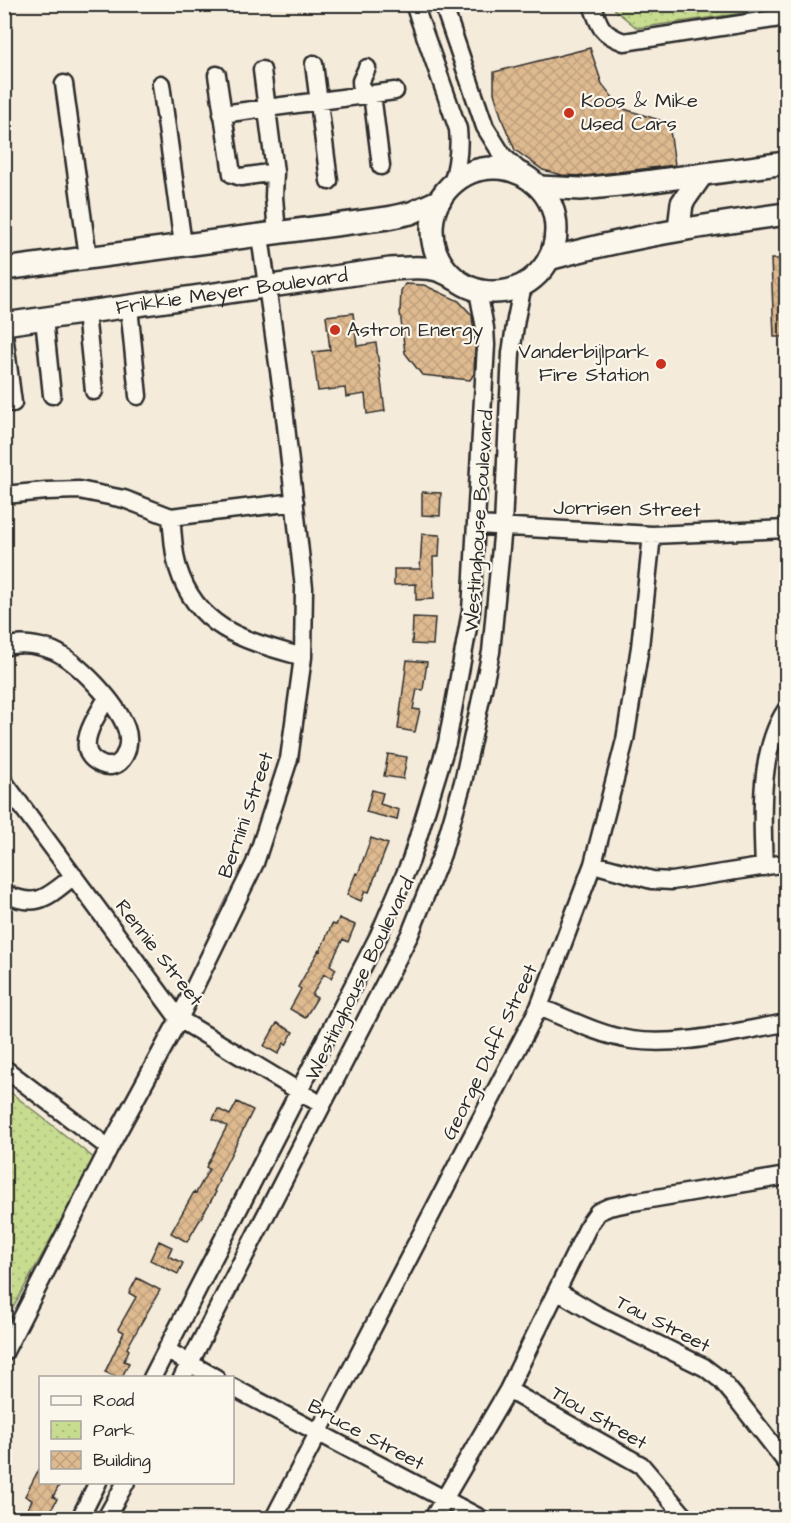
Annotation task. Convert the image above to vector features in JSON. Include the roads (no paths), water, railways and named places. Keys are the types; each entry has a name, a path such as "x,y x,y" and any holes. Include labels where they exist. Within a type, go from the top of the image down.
{"main road":[{"path":"531,181 581,189 701,176 786,163"},
{"path":"4,269 388,218 411,213 446,192 474,171 487,168 512,170 531,181 550,203 556,221 554,247 549,259 538,274 523,285 509,291 493,293 478,291 455,279 441,262 433,242 432,227 435,213 446,192"},
{"path":"679,229 682,203 701,176"},
{"path":"549,259 679,229 786,214"},
{"name":"Frikkie Meyer Boulevard","path":"4,324 390,269 430,268 446,272 455,279"}],"street":[{"path":"414,4 458,129 460,148 458,164 446,192"},
{"path":"443,4 485,128 503,156 531,181"},
{"path":"592,4 599,26 609,37 624,42 786,17"},
{"path":"314,64 329,181"},
{"path":"367,68 361,81 367,95 381,166"},
{"name":"Bernini Street","path":"6,1348 109,1148 179,1019 255,863 289,759 303,657 304,588 267,287 275,172 262,70"},
{"path":"216,75 232,174 237,177 275,172"},
{"path":"64,84 88,257"},
{"path":"161,84 183,245"},
{"path":"222,114 395,91"},
{"name":"Westinghouse Boulevard","path":"186,1371 410,934 442,854 463,782 492,652 503,525 511,353 523,285"},
{"name":"Westinghouse Boulevard","path":"153,1376 379,935 414,849 447,743 471,611 477,525 486,345 486,328 478,291"},
{"path":"129,307 138,396"},
{"path":"86,313 94,391"},
{"path":"44,319 52,394"},
{"path":"4,334 12,403"},
{"path":"4,495 79,490 124,499 171,517 295,502"},
{"path":"171,517 178,567 200,611 230,632 257,644 303,657"},
{"name":"Jorrisen Street","path":"477,525 652,535 786,529"},
{"name":"George Duff Street","path":"274,1518 539,1007 593,864 625,740 640,648 652,535"},
{"path":"4,647 33,645 55,652 91,680 106,698"},
{"path":"764,867 762,796 768,760 786,710"},
{"name":"Rennie Street","path":"4,782 179,1019 322,1105"},
{"path":"593,864 652,880 672,880 786,863"},
{"path":"4,893 28,902 36,901 45,898 74,876"},
{"path":"539,1007 605,1034 630,1040 657,1042 786,1023"},
{"path":"4,1068 109,1148"},
{"path":"433,1518 508,1390 581,1240 598,1212 633,1202 786,1176"},
{"name":"Tau Street","path":"557,1291 596,1314 704,1367 721,1380 786,1462"},
{"path":"166,1350 186,1371 211,1376"},
{"name":"Bruce Street","path":"234,1387 480,1518"},
{"name":"Tlou Street","path":"508,1390 641,1465 686,1518"},
{"path":"80,1518 97,1484"},
{"path":"106,1518 125,1484"}],"place":[{"name":"Koos & Mike Used Cars","path":"569,113"},
{"name":"Astron Energy","path":"335,330"},
{"name":"Vanderbijlpark Fire Station","path":"661,364"}]}
